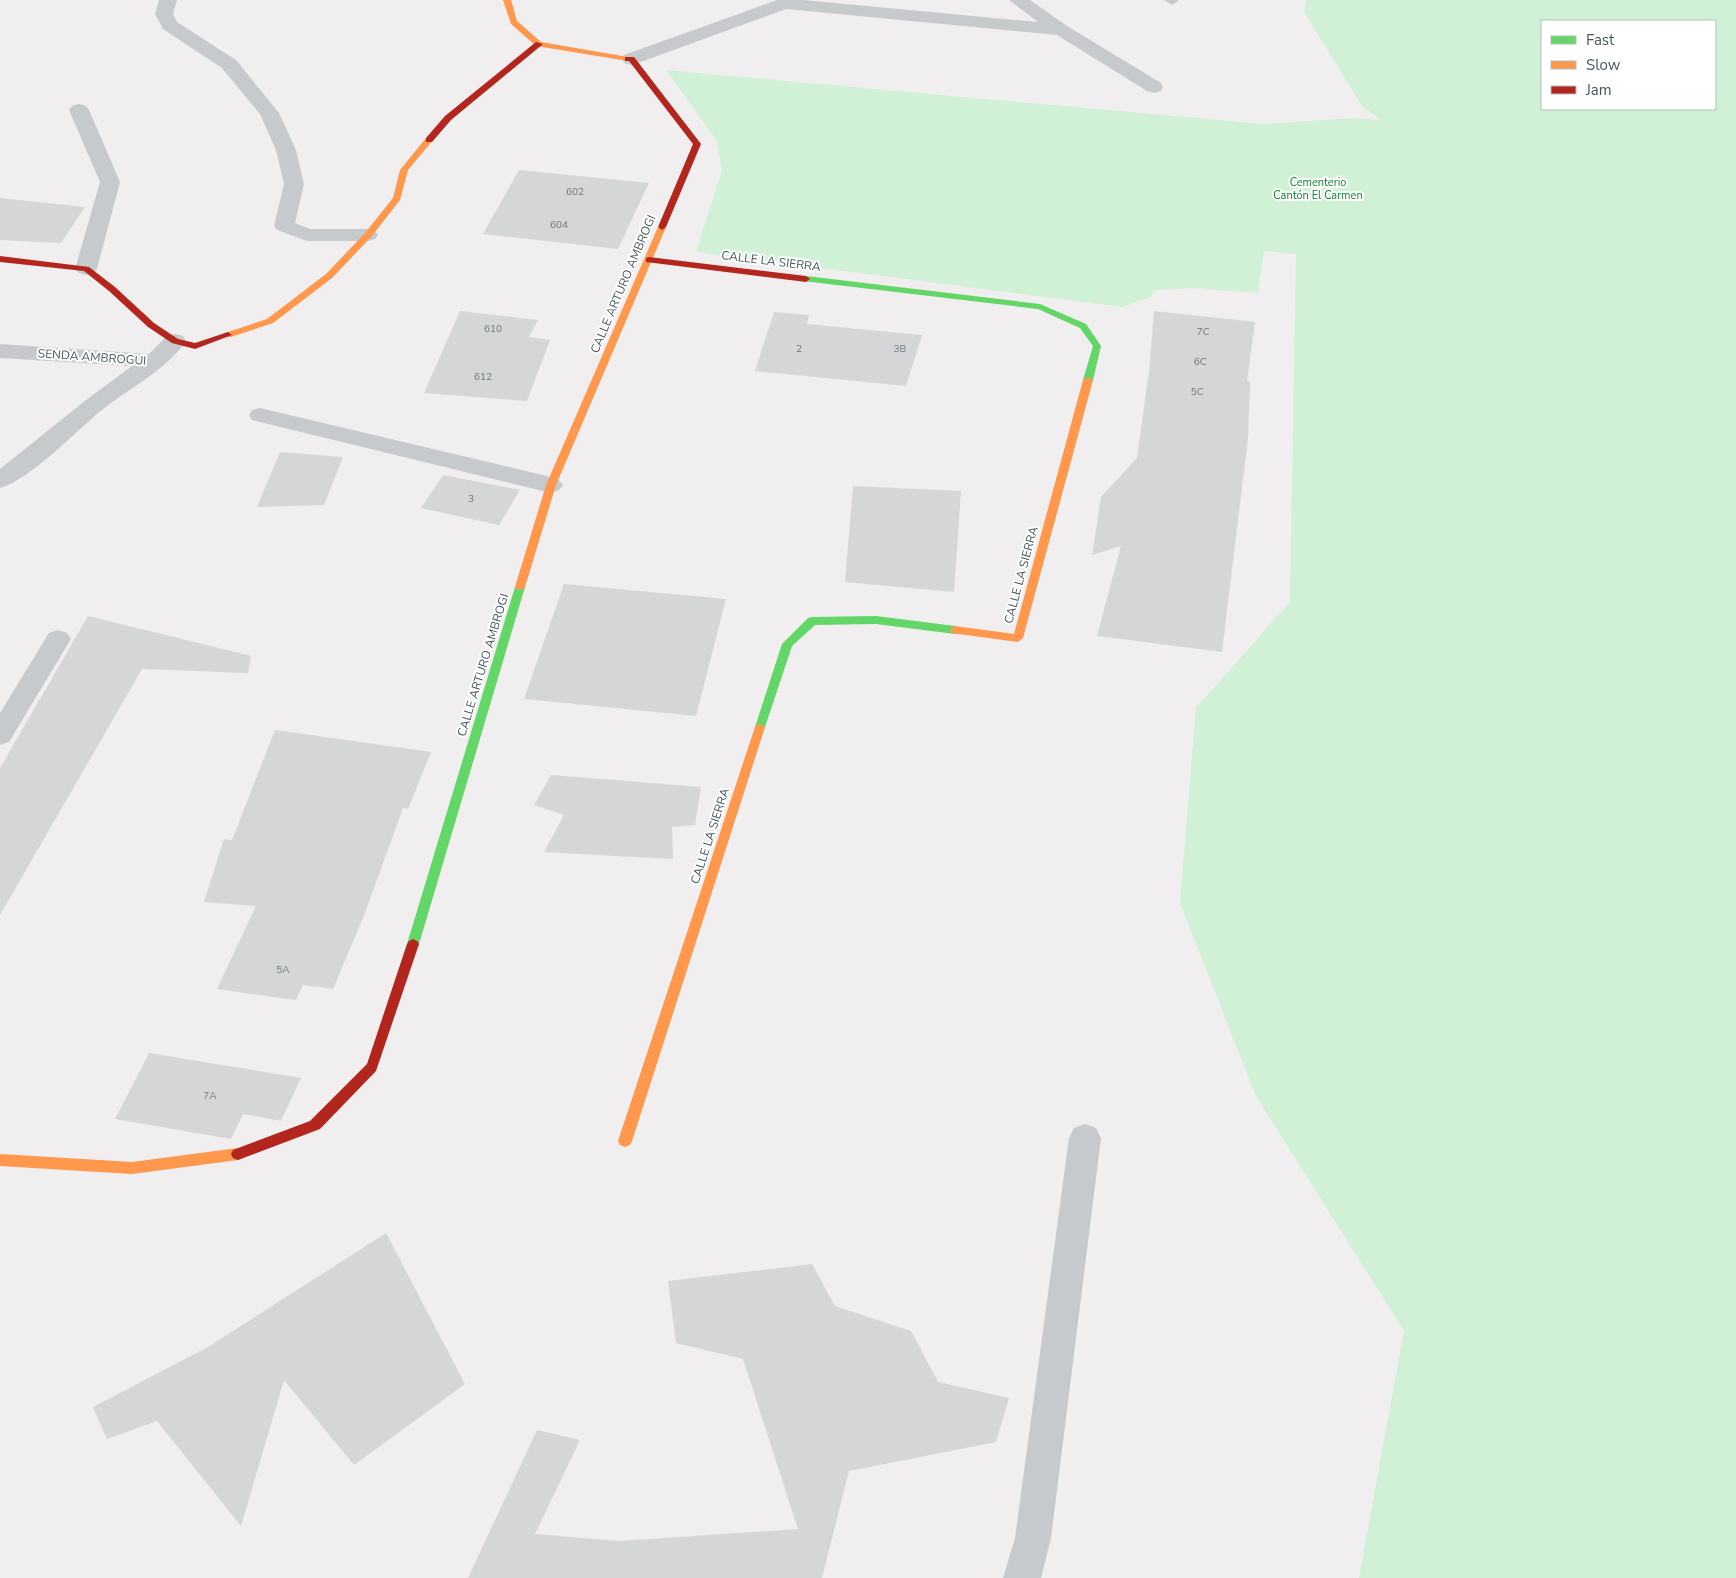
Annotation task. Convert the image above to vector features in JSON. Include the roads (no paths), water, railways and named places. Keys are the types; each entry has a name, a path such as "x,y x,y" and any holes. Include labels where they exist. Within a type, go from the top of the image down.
{"street":[{"path":"168,0 164,14 169,25 229,64 269,113 286,150 294,184 284,226 307,235 368,235"},
{"path":"507,0 514,22 539,44 631,59 791,2 1061,30"},
{"path":"1018,0 1061,30 1154,87"},
{"path":"0,259 86,269 112,289 151,325 174,341 195,346 270,321 328,276 368,235 397,198 404,170 448,118 539,44"},
{"name":"CALLE ARTURO AMBROGI","path":"0,1160 132,1168 240,1154 315,1125 372,1067 404,975 552,485 697,144 631,59"},
{"path":"79,110 110,182 86,269"},
{"name":"CALLE LA SIERRA","path":"626,1141 787,644 812,621 876,620 1018,638 1097,346 1083,326 1040,307 649,260"},
{"name":"SENDA AMBROGUI","path":"0,351 154,361 174,341"},
{"path":"0,480 16,470 94,405 154,361"},
{"path":"260,415 552,485"},
{"path":"0,735 58,639"},
{"path":"1022,1578 1032,1538 1085,1138"}],"park label":[{"name":"Cementerio Cantón El Carmen","path":"1318,188"}]}
